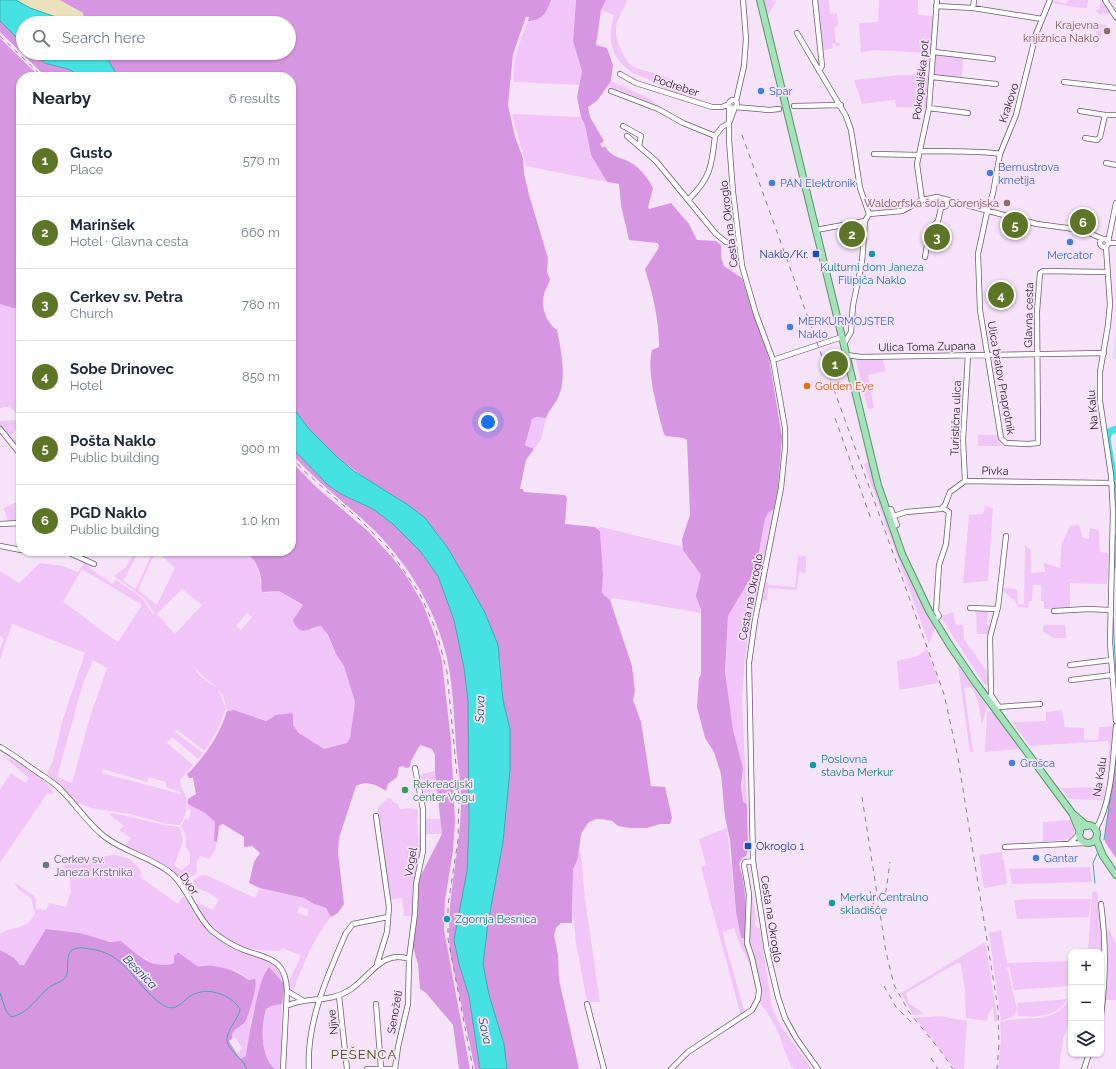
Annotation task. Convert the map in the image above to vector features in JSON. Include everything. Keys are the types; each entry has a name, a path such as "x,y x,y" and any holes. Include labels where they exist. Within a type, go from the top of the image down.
{"main road":[{"path":"760,0 873,464 913,578 937,616 959,660 990,698 1072,813 1087,826 1095,830 1090,842"},
{"path":"1072,813 1082,840 1090,842 1103,856 1116,875"},
{"path":"1080,833 1083,828 1087,826"}],"street":[{"name":"Cesta na Okroglo","path":"743,0 746,39 744,66 732,102 729,123 738,244 746,280 773,360 785,428 785,448 781,488 755,620 749,663 753,861 767,951 778,998 785,1018 796,1038 818,1069"},
{"path":"815,0 822,66 820,72"},
{"name":"Pokopališka pot","path":"922,200 918,172 920,153 929,108 934,52 936,0"},
{"path":"973,8 974,0"},
{"name":"Krakovo","path":"987,212 993,192 1000,154 1016,115 1036,34 1050,0"},
{"path":"1105,0 1116,17"},
{"path":"936,6 973,8 1042,19"},
{"path":"773,360 843,340 851,332 853,304 862,262 865,221 869,214 858,177 851,130 840,105 797,33"},
{"path":"934,52 993,59"},
{"name":"Podreber","path":"620,74 636,83 712,107 722,107 732,102"},
{"path":"932,77 996,84"},
{"path":"1064,82 1116,88"},
{"path":"611,91 658,109 683,123 715,136"},
{"path":"756,109 732,102 731,108 735,107 756,109 780,109"},
{"path":"794,106 840,105"},
{"path":"688,200 704,183 708,175 715,136 722,127 729,123 735,107"},
{"path":"929,108 968,113"},
{"path":"1080,111 1105,115 1116,115"},
{"path":"1085,138 1097,140 1100,137 1105,115"},
{"path":"623,126 640,136 639,146"},
{"path":"627,136 660,165 716,234 726,242 738,244"},
{"path":"874,154 968,153 981,151 1000,154"},
{"path":"1106,163 1116,165"},
{"path":"869,214 902,211 922,200 937,197 987,212 1037,224 1082,230 1094,235 1104,243 1116,243"},
{"path":"925,257 928,245 925,237 928,231 938,221 941,208 946,206 949,200"},
{"name":"Na Kalu","path":"1116,203 1109,231 1104,243 1110,304 1104,354 1100,372 1100,401 1112,483 1113,512 1110,610 1111,660 1116,721"},
{"name":"Ulica bratov Praprotnik","path":"987,212 979,247 978,275 980,310 1003,441 1006,443 1013,444 1038,442 1037,354"},
{"path":"816,230 865,221"},
{"name":"Glavna cesta","path":"1037,354 1040,273 1043,271 1108,272"},
{"name":"Ulica Toma Zupana","path":"847,355 861,357 988,354 1104,354"},
{"name":"Turistična ulica","path":"965,481 963,440 968,355"},
{"path":"0,429 16,449"},
{"path":"1103,483 1107,478 1110,468"},
{"path":"943,508 950,492 965,481"},
{"name":"Pivka","path":"965,481 1112,483"},
{"path":"894,516 906,512 943,508 949,512 946,544 939,565 937,616"},
{"path":"889,510 894,516 894,526"},
{"path":"0,524 16,523"},
{"path":"1006,536 997,609 990,637 990,698 1000,707 1040,704"},
{"path":"0,546 16,549"},
{"path":"76,556 94,564"},
{"path":"1112,573 1116,578"},
{"path":"970,608 997,609"},
{"path":"1054,611 1088,609 1110,610"},
{"path":"1070,666 1111,660"},
{"path":"1072,680 1112,675"},
{"name":"Na Kalu","path":"1095,830 1102,818 1104,810 1110,778 1116,726"},
{"name":"Dvor","path":"0,747 56,785 85,819 106,838 120,847 157,864 172,874 182,887 197,913 213,931 231,944 270,958 280,966 287,980 288,991 283,1069"},
{"name":"Vogel","path":"409,959 415,913 416,884 424,851 423,808 416,768"},
{"path":"376,816 388,896 387,932 378,964"},
{"path":"1068,844 1080,833"},
{"path":"1005,847 1090,842"},
{"path":"671,1069 688,1052 752,1010 758,999 758,983 747,943 749,894 744,865 745,862 753,861"},
{"path":"1101,904 1106,953 1103,985"},
{"path":"309,1069 309,1044 321,999 350,927 357,922 388,917"},
{"path":"286,1006 302,1000 339,996 356,986 378,964 395,957 409,959"},
{"name":"Senožeti","path":"395,1069 398,1047 408,1004 409,959"},
{"path":"288,991 302,1000"},
{"name":"Njive","path":"339,996 347,1069"},
{"path":"376,1004 381,1068"},
{"path":"587,1004 604,1069"},
{"path":"1084,1069 1088,1057"},
{"path":"367,1069 395,1069"}],"shaded area":[{"path":"59,0 551,0 546,12 540,18 533,21 528,21 529,17 526,17 513,54 508,105 515,137 523,158 524,173 529,195 548,258 547,272 550,279 543,300 543,305 547,319 557,330 563,370 560,393 546,418 536,417 532,419 525,445 534,449 526,460 520,489 523,489 524,492 565,495 567,498 565,524 595,527 600,531 603,574 602,592 610,600 632,666 635,691 633,700 641,722 651,786 665,787 672,818 670,824 660,824 647,828 618,826 612,821 596,819 588,823 581,834 578,858 573,870 572,923 561,923 556,928 554,935 558,955 559,980 579,1069 507,1069 506,1059 485,980 483,964 488,923 503,842 510,769 510,729 503,700 500,660 469,584 447,547 419,513 376,486 337,457 309,429 296,412 296,72 115,72 108,60 296,60 296,16 83,16 83,13"},
{"path":"551,0 576,0 573,41 582,71 579,85 514,82 515,58 528,21 533,21 540,18"},
{"path":"576,0 606,0 601,10 596,45 607,48 613,65 611,81 597,101 588,107 590,117 604,141 600,144 603,148 605,146 614,156 633,164 649,181 653,188 648,207 649,209 671,203 689,224 697,240 716,241 721,245 721,258 724,266 742,278 769,358 782,437 778,487 774,509 769,512 765,519 756,569 728,616 725,672 733,730 743,768 741,787 743,801 747,805 748,849 746,856 742,858 739,864 745,891 745,938 741,938 736,912 730,840 725,817 721,774 714,752 705,738 697,707 699,678 701,675 701,610 696,596 701,575 683,550 682,539 690,515 687,440 683,438 666,436 664,434 656,403 650,369 652,350 659,347 659,337 651,288 645,269 659,245 657,243 629,240 621,205 619,184 607,182 591,155 585,125 581,117 577,97 582,71 573,41"},
{"path":"606,0 627,0 618,19 616,32 619,46 627,61 634,67 671,79 682,88 684,94 664,88 630,71 618,59 614,53 611,39 614,15 601,10"},
{"path":"764,0 772,0 773,2 777,0 768,15"},
{"path":"816,0 829,0 830,14 837,13 838,26 834,27 836,43 840,43 840,45 836,47 836,44 832,44 833,48 822,51"},
{"path":"879,0 918,0 918,15 934,16 932,49 926,53 876,50 861,52 859,23 878,22"},
{"path":"1054,0 1066,4 1068,0 1088,0 1087,8 1053,3"},
{"path":"1101,0 1110,14 1102,13 1102,16 1097,12 1096,10 1099,10"},
{"path":"0,21 16,37 16,48 0,32"},
{"path":"1097,24 1107,25 1106,28 1102,27 1101,38 1096,35"},
{"path":"0,38 16,54 16,60 23,60 35,72 16,72 16,308 0,304"},
{"path":"935,56 964,56 961,79 934,75"},
{"path":"29,60 42,60 44,63 68,69 74,72 41,72"},
{"path":"899,75 930,76 927,108 896,107 895,100 862,104 854,80"},
{"path":"611,81 650,99 657,105 608,86"},
{"path":"512,114 581,117 585,125 591,155 607,182 526,166"},
{"path":"0,304 16,308 16,414 10,408 0,408"},
{"path":"1116,328 1116,359 1112,358"},
{"path":"858,358 882,358 886,371 868,375 874,408 868,409 856,360"},
{"path":"536,417 546,418 541,440 534,449 525,445 532,419"},
{"path":"16,420 16,430 11,435 16,441 16,447 0,428 0,421"},
{"path":"978,435 999,435 1000,446 978,446"},
{"path":"296,452 328,485 341,494 373,509 393,524 420,551 438,576 454,620 464,668 468,700 469,825 467,871 454,940 459,964 469,996 480,1069 475,1069 450,952 449,915 460,824 461,798 451,680 442,641 421,591 401,561 377,533 296,458"},
{"path":"870,462 882,505 898,547 915,588 935,628 929,644 864,464"},
{"path":"296,466 316,487 369,532 392,557 407,577 423,604 436,639 442,661 451,741 455,821 453,851 445,900 444,930 470,1069 459,1069 453,1025 426,993 420,989 418,964 413,948 418,910 418,881 442,834 435,771 435,755 432,749 420,745 411,761 410,767 399,767 397,777 388,784 386,791 368,783 356,786 339,838 338,853 344,904 338,913 331,917 326,908 314,904 304,898 260,888 249,883 254,862 260,853 252,846 244,847 244,837 223,824 219,826 217,842 214,841 215,822 205,813 188,804 188,799 196,794 193,778 189,778 187,774 211,745 227,711 234,710 266,721 276,715 291,713 293,715 293,725 299,733 324,749 347,743 350,738 355,702 344,666 336,654 328,635 321,626 302,631 296,626 293,620 303,605 279,591 262,592 259,570 250,556 296,556"},
{"path":"16,502 16,522 8,522 4,508"},
{"path":"985,506 993,508 988,581 963,583 969,515 983,514"},
{"path":"774,509 745,657 742,699 747,805 742,798 743,768 728,703 725,672 728,616 756,569 765,519 769,512"},
{"path":"1079,525 1083,538 1089,539 1090,528 1099,530 1100,552 1109,553 1107,584 1070,583 1070,609 1044,609 1044,601 1041,601 1041,585 1033,585 1032,601 1029,601 1028,608 1018,607 1015,600 1003,590 1003,588 1017,589 1018,604 1024,605 1025,545 1031,550 1031,573 1045,572 1044,563 1060,568 1062,543 1070,526"},
{"path":"601,527 683,547 694,567 701,573 699,606 701,613 613,598 610,600 604,595 602,591 603,574 600,531 598,528"},
{"path":"132,556 136,556 123,581 136,589 151,556 154,556 138,590 157,605 175,568 162,556 250,556 258,568 264,593 279,591 303,606 293,620 312,630 319,626 323,627 336,654 344,666 355,702 350,738 347,743 328,749 318,746 303,736 293,725 293,715 291,713 273,716 266,721 234,710 227,711 222,695 218,690 226,708 218,729 205,751 177,730 175,732 203,753 198,759 172,737 167,743 193,765 180,781 185,794 187,806 184,818 180,825 167,824 130,814 94,809 81,804 77,805 47,773 53,761 63,719 85,653 13,624 13,622 0,659 0,649 4,639 0,636 0,571 19,583 40,563 62,566 78,572 85,562 90,568 112,584 116,580 141,597 153,614 154,613 144,598 114,576 126,567","holes":["82,569 142,605 118,642 63,602","182,589 202,605 175,634 157,614","247,613 252,617 241,630 236,626","93,660 107,668 90,717 72,783 57,777 83,683","192,664 197,671 217,688 199,675","103,769 147,782 149,777 166,782 166,787 180,792 181,794 102,773"]},
{"path":"798,556 806,556 806,573 799,572 797,590 768,588 767,600 762,601 766,583 768,582 768,585 795,587"},
{"path":"976,609 988,610 987,624 992,625 989,634 977,634"},
{"path":"954,612 955,624 963,625 964,639 989,675 988,685 984,684 942,619 941,616"},
{"path":"1043,625 1065,625 1066,638 1054,638 1043,632"},
{"path":"927,649 939,683 899,690 897,661 918,656"},
{"path":"958,665 987,706 982,725 978,701 972,687 964,688 973,752 970,752"},
{"path":"1062,710 1065,727 1084,728 1084,740 1098,740 1099,727 1112,726 1113,735 1107,776 1110,744 1108,741 1030,746 1012,722 1046,721 1046,712"},
{"path":"989,711 995,714 1020,749 985,752 987,713"},
{"path":"1116,750 1116,858 1105,842 1105,835"},
{"path":"4,757 32,771 51,788 54,793 46,795 0,863 0,790 11,773 25,783 29,778"},
{"path":"435,771 438,792 424,794 421,774"},
{"path":"1105,787 1103,800 1069,799 1061,788"},
{"path":"388,798 391,798 393,802 397,803 400,809 413,808 414,810 414,808 418,810 417,823 419,833 416,833 419,834 420,842 417,844 421,844 422,851 414,884 413,925 412,916 404,916 402,898 390,900 377,814 378,807"},
{"path":"188,804 205,813 215,822 214,841 217,842 215,850 209,859 200,856 196,864 197,872 195,875 181,880 162,864 125,847 131,838 119,830 124,826 110,815 111,813 120,814 180,827 183,841 174,866 182,870 190,863 190,853 186,847 186,836 181,826 185,819 189,819 191,810 188,809"},
{"path":"426,819 441,819 442,834 426,834"},
{"path":"1072,820 1075,829 1070,839 1043,842 1043,822"},
{"path":"727,828 736,912 741,938 745,938 753,974 734,928 723,932 745,1014 741,1016 701,867 706,865 699,839"},
{"path":"1003,852 1001,858 1004,860 1007,884 984,888 979,855"},
{"path":"579,853 581,854 585,899 600,1002 587,1002 576,943 573,914 573,872"},
{"path":"116,855 130,859 142,872 140,877 178,904 183,896 199,919 210,932 220,940 268,961 276,967 282,975 285,985 267,967 250,1023 251,1033 246,1056 242,1059 237,1057 237,1054 242,1048 235,1037 232,1039 231,1036 235,1030 243,1024 254,992 250,980 236,970 211,966 197,966 179,952 174,958 174,963 160,966 136,954 124,943 101,940 80,933 46,929 32,955 22,966 0,950 0,934 10,929 23,926 31,920 35,914 31,898 19,890 14,882 34,896 36,899 36,909 46,910 49,903 66,907 71,891 68,870 62,867 73,860 80,858"},
{"path":"1090,867 1092,882 1012,884 1009,869"},
{"path":"201,875 206,875 255,898 260,888 262,888 304,898 314,904 326,908 331,917 314,943 293,991 290,989 289,982 301,955 282,948 280,951 252,949 241,946 221,935 212,927 195,905 199,903 213,910 219,899 197,888 193,881","holes":["300,906 309,910 307,916 297,913"]},
{"path":"1094,891 1097,892 1102,929 1102,949 1088,949 1092,893"},
{"path":"752,893 756,918 755,925 760,929 772,1008 780,1025 812,1069 794,1069 776,1028 760,1003 761,988 749,943"},
{"path":"1091,899 1089,917 1017,919 1014,900"},
{"path":"46,929 80,933 110,942 121,941 145,960 159,965 174,963 174,956 178,952 197,966 224,968 236,972 249,980 255,979 256,983 254,994 247,1018 245,1022 234,1031 232,1039 229,1041 240,1059 246,1056 261,982 269,967 285,985 282,1004 271,1006 266,1009 263,1024 264,1049 270,1063 275,1069 0,1069 0,950 14,958 20,965 24,965"},
{"path":"1001,930 1007,963 1068,961 1068,986 1014,990 1009,967 1007,967 1017,1009 1014,1016 1001,1021 989,933"},
{"path":"1109,930 1116,944 1116,1000 1104,1000 1107,931"},
{"path":"985,942 998,1021 994,1021 993,1006 988,1015 987,1021 966,1018 965,991 961,964 957,963 906,993 908,1002 924,1014 913,1015 901,993"},
{"path":"1068,999 1057,1010 1040,1016 1018,1016 1017,1003"},
{"path":"1068,1001 1068,1025 1063,1039 1059,1069 998,1069 1001,1038 1000,1022 1039,1018 1056,1013"},
{"path":"282,1004 280,1069 275,1069 267,1057 263,1041 263,1032 266,1009 271,1006"},
{"path":"941,1016 967,1021 964,1069 955,1069 915,1018"}],"sand":[{"path":"16,0 59,0 83,13 83,16 49,16"}],"water":[{"path":"0,0 16,0 30,8 53,16 16,16 16,37 0,21"},
{"path":"42,60 108,60 115,72 74,72 68,69 44,63"},
{"name":"Sava","path":"296,412 309,429 337,457 354,471 408,505 425,518 447,547 469,584 485,613 498,645 503,700 510,729 510,769 503,842 488,923 483,964 489,995 504,1044 507,1069 480,1069 469,996 459,964 454,940 467,871 469,825 468,700 464,668 454,620 438,576 420,551 393,524 373,509 341,494 328,485 296,452"}],"waterway":[{"path":"1115,507 1112,467 1107,439 1109,432 1116,429"},
{"path":"1114,537 1114,565"},
{"path":"1113,618 1116,675"},
{"path":"1104,840 1116,760"},
{"path":"1095,883 1093,863 1097,854"},
{"name":"Besnica","path":"0,993 6,1011 11,1017 17,1015 28,1009 51,986 65,978 67,973 68,957 71,951 76,948 82,948 102,952 112,956 121,963 151,995 166,1007 175,1007 190,996 207,991 226,996 236,1004 240,1009 229,1031 227,1040 232,1050 247,1069"}],"railway":[{"path":"0,36 16,51"},
{"path":"25,60 38,72"},
{"path":"742,135 944,694 958,758 998,1009 999,1045 997,1069"},
{"path":"835,418 871,519"},
{"path":"296,462 303,470 360,520 388,548 420,594 436,630 447,672 459,796 458,840 448,905 448,939 473,1069"},
{"path":"862,797 886,952 894,985 909,1012 943,1054 953,1069"},
{"path":"883,913 890,862"},
{"path":"870,891 874,906"},
{"path":"884,986 896,1007 911,1022"},
{"path":"931,1058 938,1069"}],"place":[{"name":"Krajevna knjižnica Naklo","path":"1107,31"},
{"name":"Spar","path":"761,91"},
{"name":"Bemustrova kmetija","path":"990,173"},
{"name":"PAN Elektronik","path":"772,183"},
{"name":"Waldorfska šola Gorenjska","path":"1007,203"},
{"name":"PGD Naklo","path":"1083,222"},
{"name":"Pošta Naklo","path":"1015,225"},
{"name":"Marinšek","path":"852,234"},
{"name":"Cerkev sv. Petra","path":"937,237"},
{"name":"Mercator","path":"1070,242"},
{"name":"Naklo/Kr.","path":"816,254"},
{"name":"Kulturni dom Janeza Filipiča Naklo","path":"872,254"},
{"name":"Sobe Drinovec","path":"1001,295"},
{"name":"MERKURMOJSTER Naklo","path":"790,327"},
{"name":"Gusto","path":"835,364"},
{"name":"Golden Eye","path":"807,386"},
{"name":"Grašca","path":"1012,763"},
{"name":"Poslovna stavba Merkur","path":"813,765"},
{"name":"Rekreacijski center Vogu","path":"405,790"},
{"name":"Okroglo 1","path":"748,846"},
{"name":"Gantar","path":"1036,858"},
{"name":"Cerkev sv. Janeza Krstnika","path":"46,865"},
{"name":"Merkur Centralno skladišče","path":"832,903"},
{"name":"Zgornja Besnica","path":"447,919"}],"district":[{"name":"PEŠENCA","path":"364,1054"}]}
